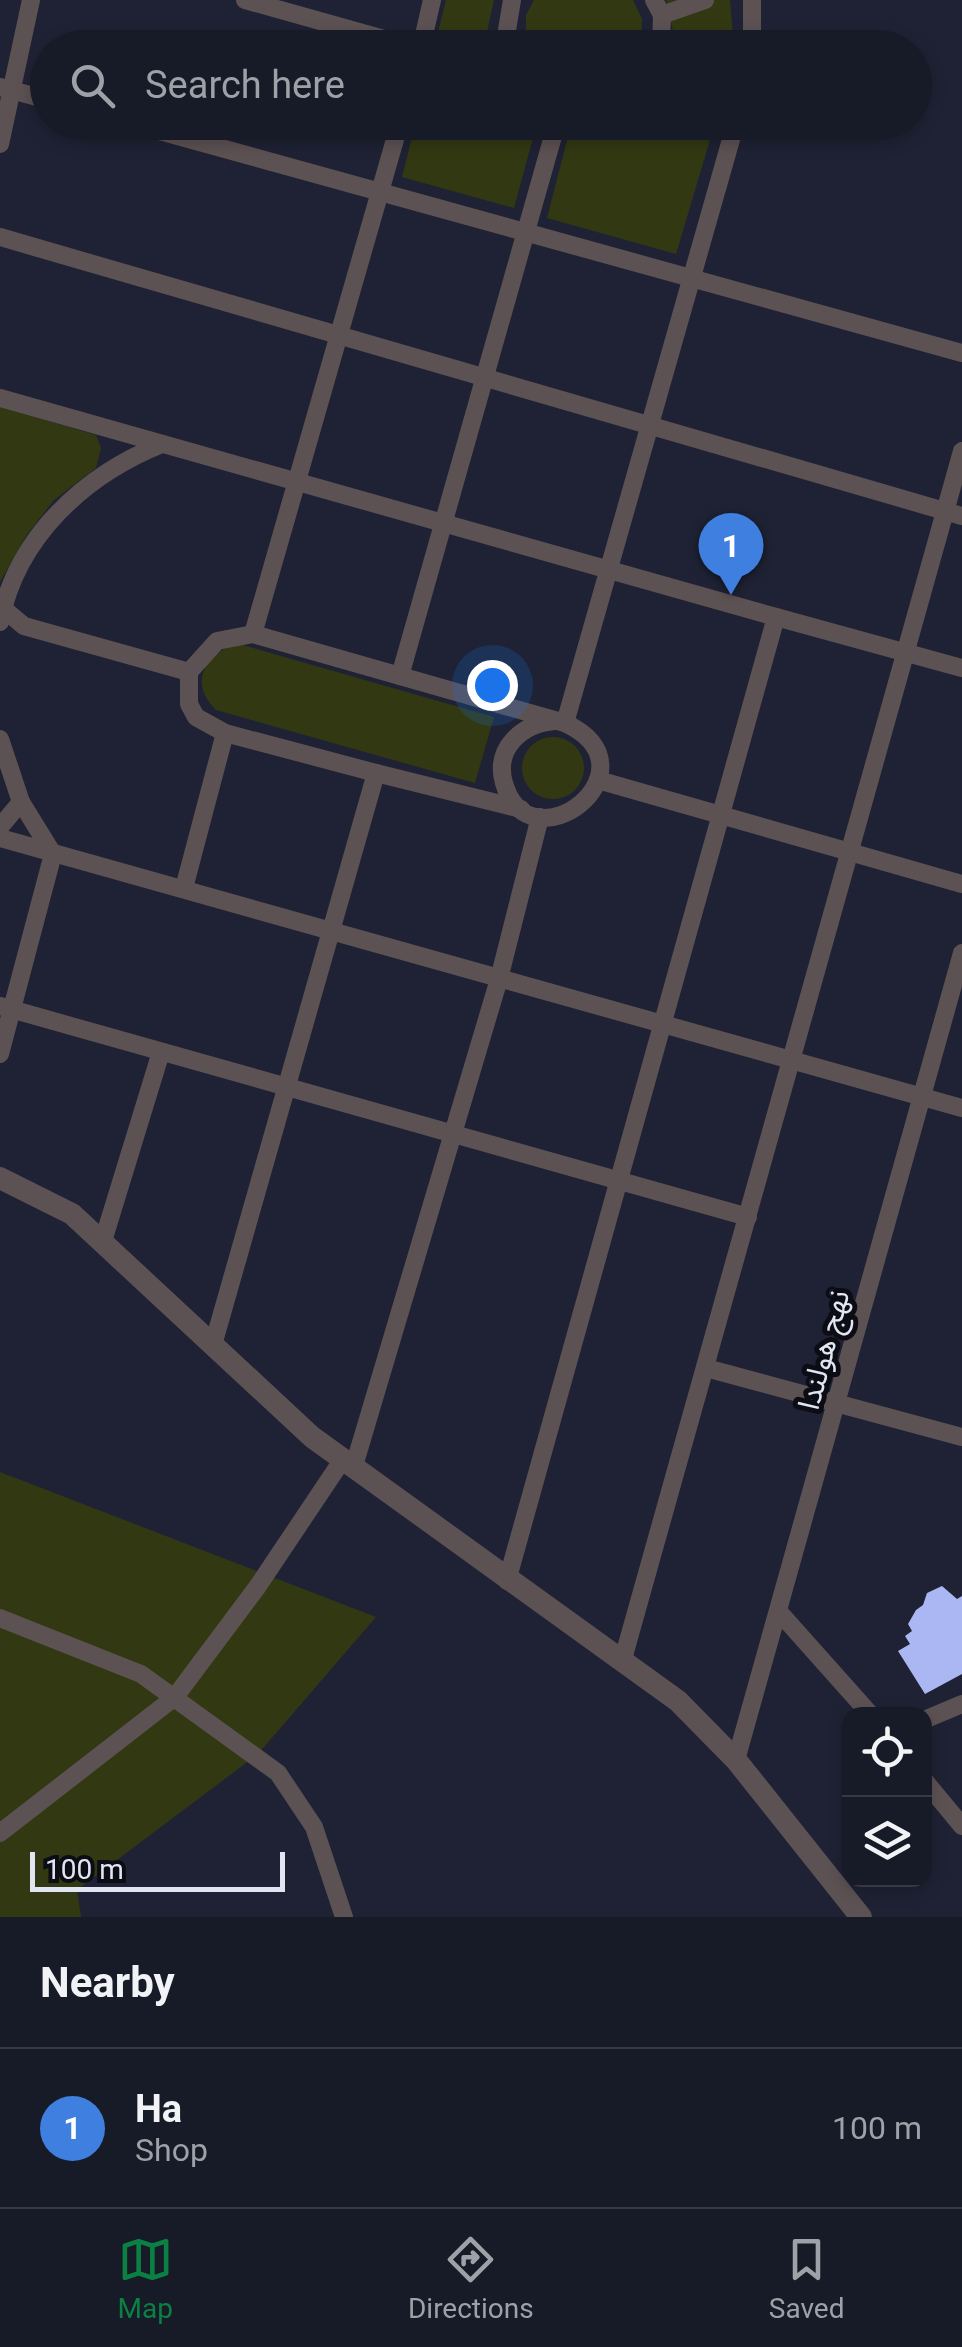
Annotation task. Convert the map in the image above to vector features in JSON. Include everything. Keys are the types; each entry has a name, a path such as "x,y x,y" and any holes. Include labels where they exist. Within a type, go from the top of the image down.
{"street":[{"path":"0,144 6,88 31,0"},
{"path":"244,0 353,30"},
{"path":"424,30 432,0"},
{"path":"507,30 512,0"},
{"path":"658,8 705,0"},
{"path":"752,0 752,30"},
{"path":"190,140 526,236 962,353"},
{"path":"253,634 395,140"},
{"path":"400,676 553,140"},
{"path":"559,722 608,569 731,140"},
{"path":"0,238 953,514"},
{"path":"0,398 962,668"},
{"path":"162,444 100,474 66,504 25,556 1,611 24,626 189,672"},
{"path":"623,1659 906,653 953,514 962,451"},
{"path":"507,1582 776,617"},
{"path":"0,632 24,626"},
{"path":"253,634 559,722 588,739 596,752 598,780 593,794 570,814 531,813 376,773 225,733 196,716 186,689 189,672 217,641 253,634"},
{"path":"531,813 504,784 505,753 524,729 559,722"},
{"path":"184,888 225,733"},
{"path":"0,738 21,802 53,854 6,1008 0,1054"},
{"path":"213,1345 376,773"},
{"path":"598,780 962,884"},
{"path":"0,827 21,802"},
{"path":"0,1832 175,1696 348,1463 454,1136 500,979 531,813"},
{"path":"0,838 962,1108"},
{"name":"نهج هولندا","path":"736,1760 962,953"},
{"path":"6,1008 748,1217"},
{"path":"103,1240 161,1052"},
{"path":"0,1178 49,1200 103,1240 280,1410 507,1582 623,1659 702,1722 861,1917"},
{"path":"706,1368 962,1436"},
{"path":"780,1612 864,1707"},
{"path":"0,1618 117,1662 175,1696 262,1760 290,1786 314,1827 344,1917"},
{"path":"932,1717 962,1704"},
{"path":"932,1790 962,1826"}],"green space":[{"path":"446,0 494,0 487,30 438,30"},
{"path":"534,0 633,0 642,19 642,30 526,30 526,15"},
{"path":"666,0 730,0 733,30 673,30"},
{"path":"411,140 532,140 514,208 402,177"},
{"path":"567,140 710,140 676,254 547,218"},
{"path":"0,407 96,435 101,448 96,468 54,500 26,536 0,582"},
{"path":"236,643 494,717 475,783 216,710 203,690 204,671 216,655"},
{"path":"553,737 575,746 584,768 575,790 553,799 531,790 522,768 531,746"},
{"path":"0,1472 376,1617 258,1754 77,1890 81,1917 0,1917"}],"building":[{"path":"942,1586 957,1599 962,1596 962,1674 925,1694 898,1651 910,1644 905,1636 912,1631 908,1624 927,1593"}],"place":[{"name":"Ha","path":"731,595"}]}
